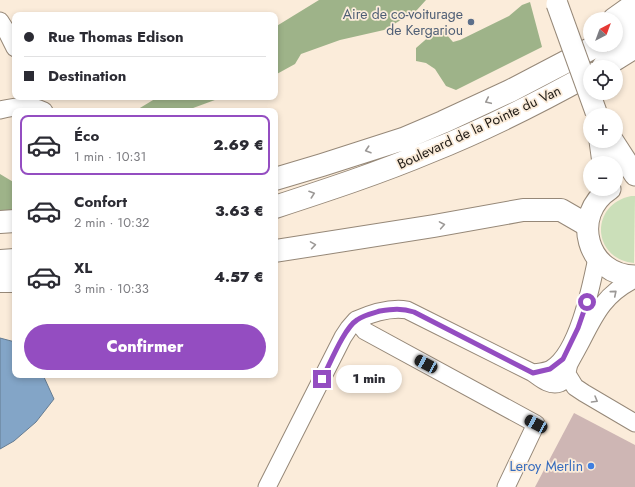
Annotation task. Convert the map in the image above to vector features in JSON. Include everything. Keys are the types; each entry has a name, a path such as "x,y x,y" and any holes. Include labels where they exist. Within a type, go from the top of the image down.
{"highway":[{"path":"623,13 635,4"},
{"path":"623,30 635,23"},
{"path":"510,91 583,40"},
{"path":"615,60 635,48"},
{"name":"Boulevard de la Pointe du Van","path":"278,178 403,139 510,91 585,52"},
{"name":"Boulevard de la Pointe du Van","path":"278,206 430,152 524,109 583,78"},
{"path":"278,251 434,226 523,210 561,210 587,225"},
{"path":"0,222 12,221"},
{"path":"0,261 12,260"},
{"path":"0,281 12,281"}],"main road":[{"path":"557,2 595,108"},
{"path":"618,148 635,175"},
{"path":"623,184 635,182"},
{"path":"602,196 596,202 590,213 587,225 591,248 597,258 616,273 635,277"}],"lane":[{"path":"0,21 12,42"},
{"path":"0,110 22,106 36,108"},
{"path":"267,487 344,337 356,320 366,315 390,309 407,310 533,373 550,384 559,384 563,380 565,366 584,311 597,258"},
{"path":"565,366 570,364 594,316 605,300 635,277"},
{"path":"356,320 365,331 536,424 506,487"},
{"path":"565,366 575,387 635,423"}],"green space":[{"path":"319,0 426,0 416,11 384,30 340,40 301,54 295,64 278,73 278,25"},
{"path":"530,2 542,47 456,90 446,86 435,69 426,63 416,61 416,48 440,27 453,42 509,16 522,5"},
{"path":"153,100 215,100 193,108 140,108"},
{"path":"0,174 12,181 12,211 0,212"},
{"path":"635,196 634,263 620,259 610,252 604,242 601,231 602,220 608,210 617,201"}],"water":[{"path":"0,338 12,341 12,378 44,378 54,399 36,422 14,441 0,449"}],"building":[{"name":"Leroy Merlin","path":"574,413 635,445 635,487 535,487"}],"place":[{"name":"Aire de co-voiturage de Kergariou","path":"471,22"},
{"name":"Leroy Merlin","path":"591,466"}],"route":[{"path":"322,379 349,328 356,320 366,315 390,309 400,309 414,312 533,373 545,371 563,359 578,328 587,302"}]}
